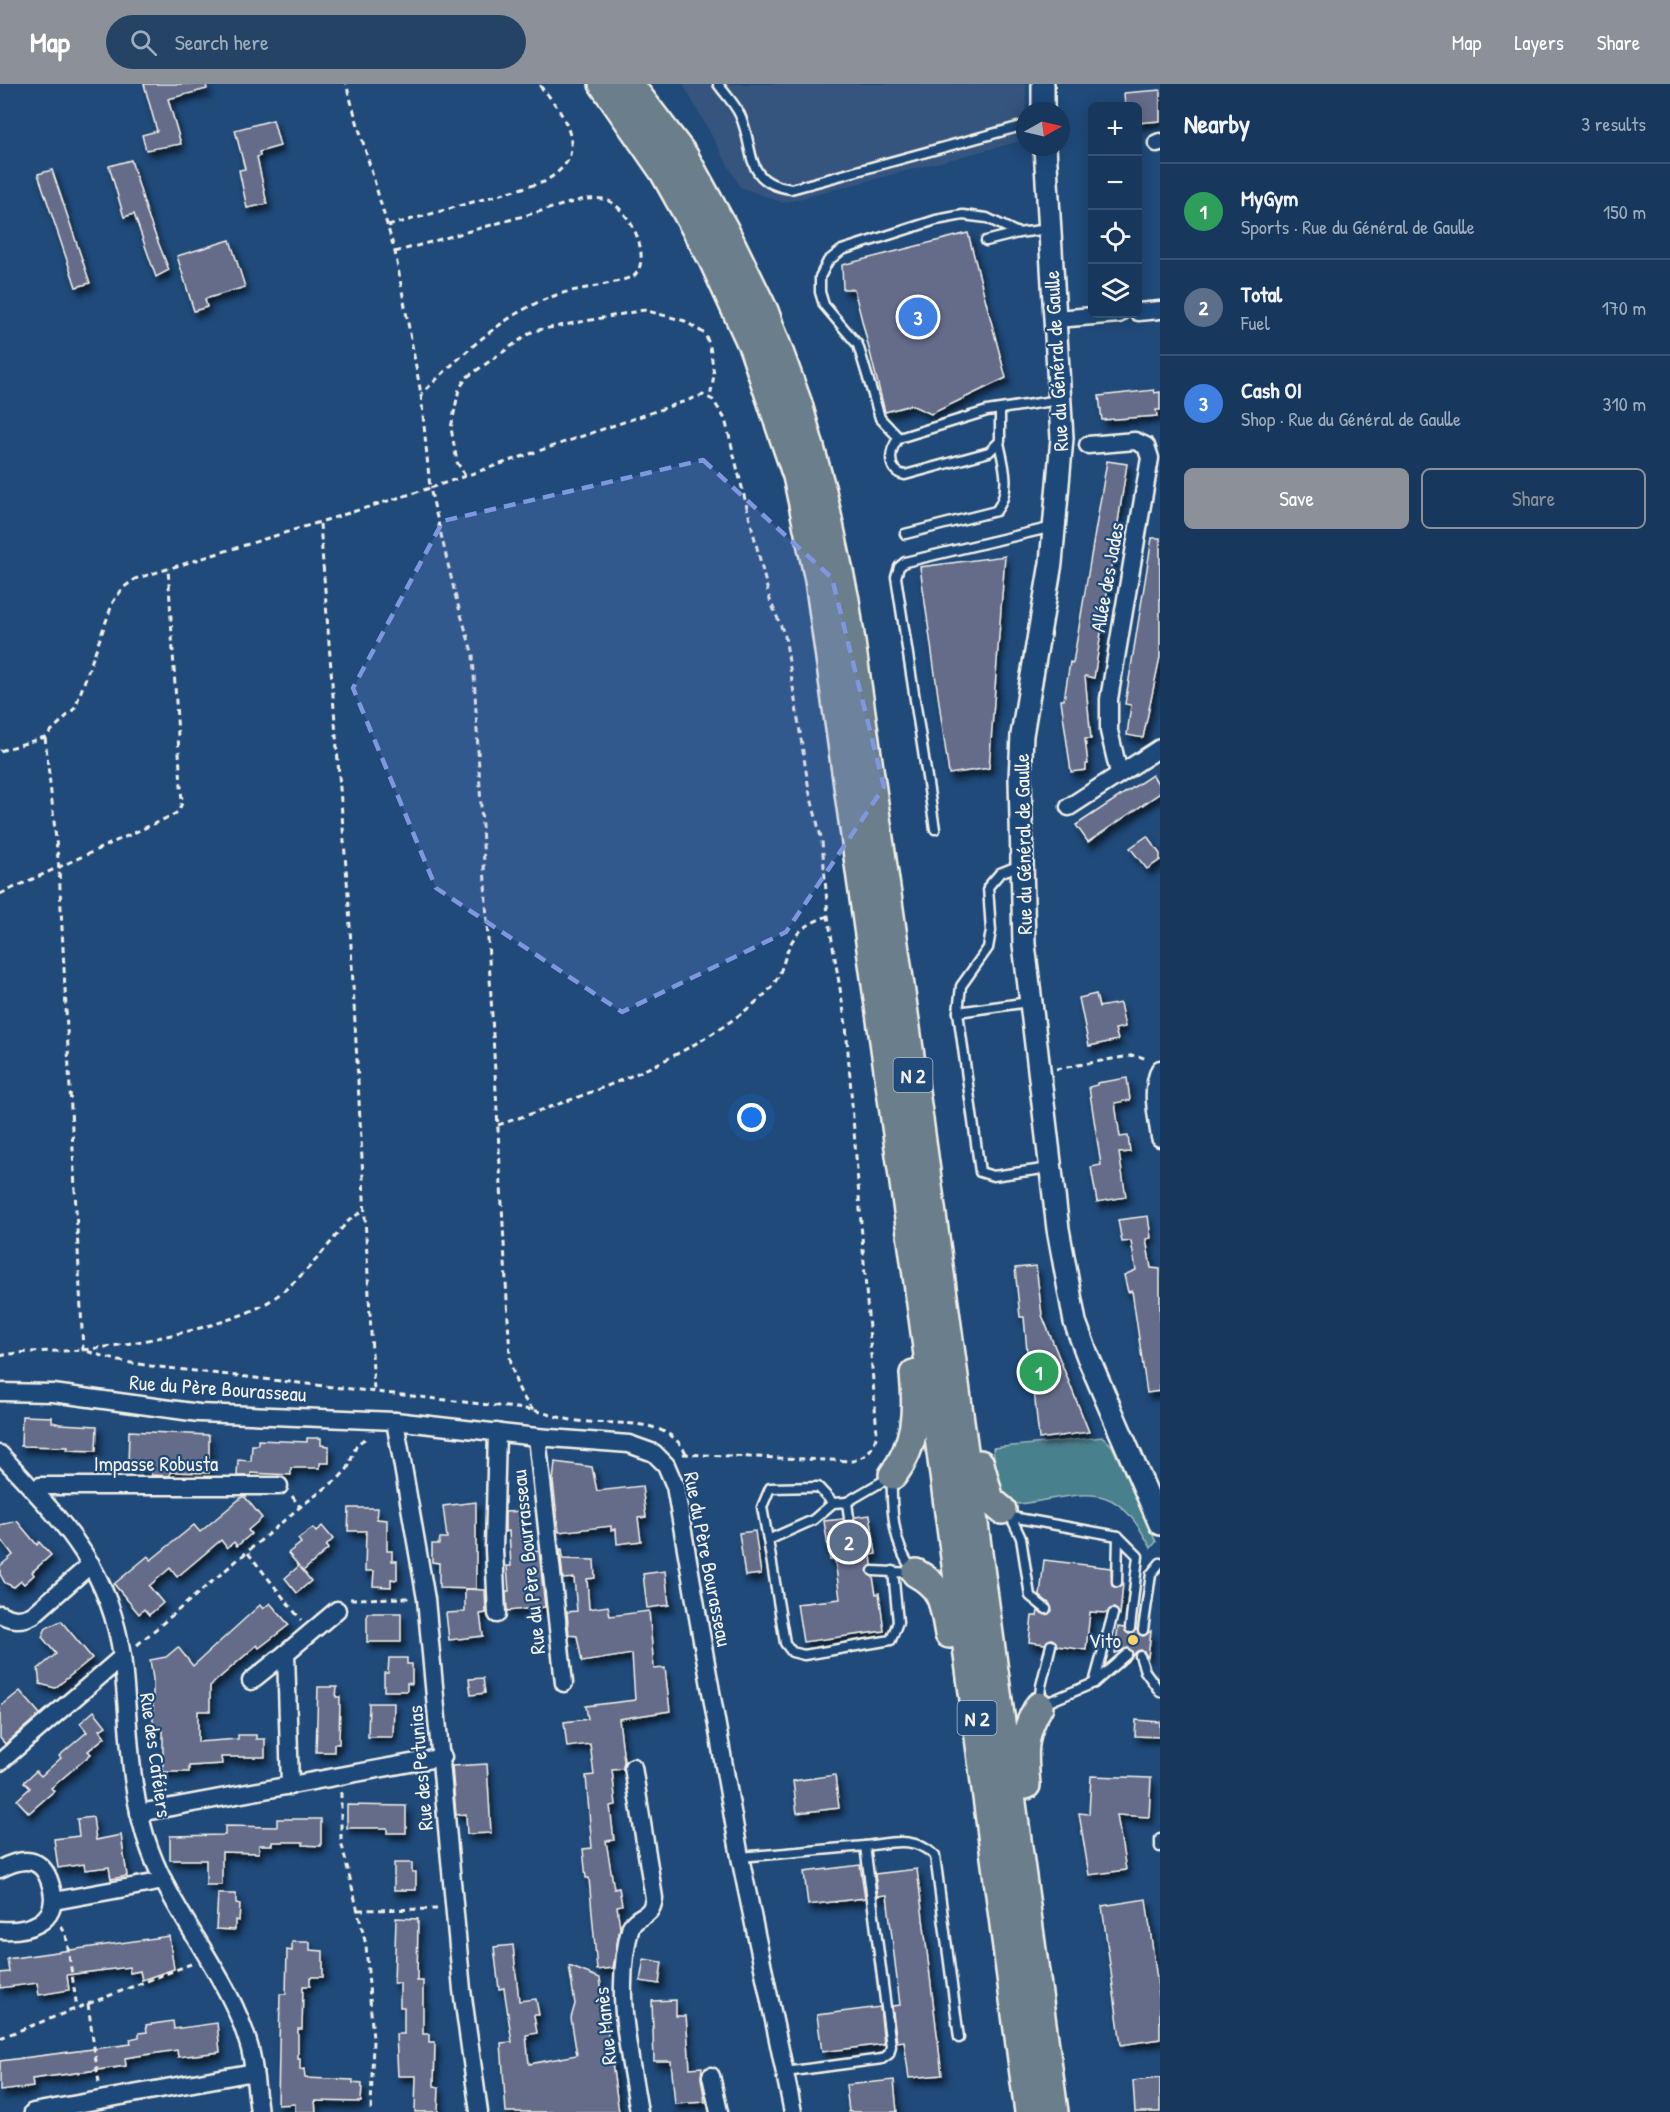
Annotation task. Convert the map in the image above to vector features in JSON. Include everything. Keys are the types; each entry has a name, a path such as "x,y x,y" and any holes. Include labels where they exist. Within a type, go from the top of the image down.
{"highway":[{"name":"N 2","path":"603,84 664,172 712,258 753,346 797,476 819,580 924,1325 1029,2112"},
{"name":"N 2","path":"629,84 684,156 725,231 764,311 798,404 822,491 845,600 918,1112 1054,2112"},
{"path":"918,1112 970,1388 982,1477 990,1500 1007,1513"},
{"path":"893,1475 905,1458 913,1437 917,1402 911,1353 924,1325"},
{"path":"904,1572 932,1582 943,1601 993,1839"},
{"path":"1022,1875 1034,1856 1024,1742 1027,1725 1039,1706"}],"street":[{"path":"1043,84 1043,102"},
{"name":"Rue du Général de Gaulle","path":"1046,156 1062,438 1055,526 1023,735 1020,865 1029,1002 1065,1275 1076,1322 1088,1357 1160,1524"},
{"path":"1142,312 1160,310"},
{"path":"1056,319 1088,316"},
{"name":"Allée des Jades","path":"1088,445 1135,441 1146,446 1150,458 1109,699 1109,731 1119,773"},
{"path":"1069,807 1160,748"},
{"path":"1156,1065 1154,1100 1160,1138"},
{"name":"Rue du Père Bourasseau","path":"0,1392 53,1394 199,1413 395,1421 537,1437 629,1444 654,1453 666,1465 675,1485 740,1857 793,2112"},
{"name":"Rue des Petunias","path":"395,1421 426,1599 443,1757 462,1990 479,2112"},
{"name":"Rue du Père Bourrasseau","path":"497,1432 494,1549 497,1614"},
{"name":"Rue du Père Bourrasseau","path":"537,1437 564,1683"},
{"name":"Rue des Caféiers","path":"0,1454 63,1521 80,1544 103,1586 113,1616 122,1657 131,1768 139,1813 150,1850 164,1881 237,2015 250,2049 259,2112"},
{"name":"Impasse Robusta","path":"33,1489 40,1486 279,1486"},
{"path":"0,1614 10,1619 23,1620 33,1615 91,1564"},
{"path":"251,1681 337,1610"},
{"path":"286,1653 290,1786"},
{"path":"0,1762 122,1657"},
{"path":"139,1813 443,1757"},
{"name":"Rue Manès","path":"633,1767 654,1898 652,1908 647,1915 635,1921 631,1926 621,1977 621,1999 639,2112"},
{"path":"0,1869 24,1860 39,1864 49,1876 51,1909"},
{"path":"0,1930 37,1926 51,1909 164,1881"},
{"path":"33,2112 102,2101 121,2105 254,2072"},
{"path":"711,2076 719,2112"}],"lane":[{"path":"718,84 740,114 755,170 760,177 776,187 791,189 1016,127"},
{"path":"899,438 880,418 858,345 824,305 820,292 820,277 828,261 842,250 936,220 963,215 987,218 1018,233"},
{"path":"986,242 1018,233 1050,229"},
{"path":"999,442 989,452 905,475 898,474 890,455 892,445 899,438 987,411 1060,400"},
{"path":"905,534 996,511 1005,492 1005,473 999,442 1000,409"},
{"path":"935,829 896,577 898,567 905,562 1055,526"},
{"path":"1020,865 1000,873 988,886 990,931 988,948 961,986 958,1012 980,1172 993,1176 1050,1168"},
{"path":"958,1012 1029,1002"},
{"path":"768,1540 813,1520 833,1503 847,1502 893,1475"},
{"path":"833,1503 818,1487 770,1488 762,1507 785,1642 792,1652 804,1655 891,1640 898,1622 904,1572 904,1560 898,1544 891,1494 893,1475"},
{"path":"847,1502 849,1518"},
{"path":"1007,1513 1118,1536 1138,1556 1130,1628"},
{"path":"1007,1513 1021,1538 1030,1596 1046,1609"},
{"path":"1117,1582 1118,1536"},
{"path":"1143,1630 1151,1574 1160,1563"},
{"path":"873,1571 904,1572"},
{"path":"1094,1683 1113,1614"},
{"path":"1051,1645 1041,1686 1039,1706 1094,1683 1127,1654"},
{"path":"1140,1656 1145,1671 1160,1692"},
{"path":"1160,1839 1160,1848"},
{"path":"740,1857 911,1841 924,1845 935,1856 959,2038"},
{"path":"785,2072 882,2059 889,2054 891,2046 865,1846"}],"path":[{"path":"346,84 395,252 421,394 430,488 456,598 473,655 510,1357 517,1388 533,1410"},
{"path":"388,226 544,182 560,171 569,158 567,125 558,109 538,84"},
{"path":"395,252 584,199 604,199 621,209 630,220 641,255 641,265 634,276 562,294 527,307 485,334 421,394"},
{"path":"465,476 457,462 451,428 459,389 467,377 533,331 645,310 685,321 697,326 705,334 710,346 714,375 710,398"},
{"path":"0,751 45,737 75,708 113,602 123,588 135,579 320,524 703,395 710,398 720,408 725,419 770,600 785,636 809,790 822,841 828,916 846,1025 877,1434 874,1446 865,1457 842,1462 654,1453"},
{"path":"320,524 349,907 374,1391"},
{"path":"0,894 178,812 182,803 168,568"},
{"path":"45,737 59,868 83,1350"},
{"path":"498,1125 583,1096 673,1058 713,1034 774,985 789,944 799,930 828,916"},
{"path":"1038,1072 1135,1056 1156,1065"},
{"path":"0,1356 83,1350 198,1328 239,1316 263,1305 290,1284 336,1236 345,1223 365,1211"},
{"path":"83,1350 119,1361 151,1366 533,1410 579,1421 635,1423 664,1430 676,1438 687,1455"},
{"path":"122,1657 300,1507 344,1473 357,1444 395,1421"},
{"path":"248,1553 311,1632"},
{"path":"337,1610 354,1598 426,1599"},
{"path":"341,1775 341,1841 366,1944 373,2040 371,2112"},
{"path":"51,1909 66,1935 77,2008"},
{"path":"358,1910 455,1909"},
{"path":"0,2038 207,1957"},
{"path":"88,2004 102,2101"}],"highlighted area":[{"path":"703,460 832,578 884,787 786,932 622,1012 436,888 353,688 443,521"}],"shaded area":[{"path":"683,84 1026,84 1026,102 1016,102 1016,142 783,203 740,187"}],"green space":[{"path":"1103,1437 1112,1446 1156,1542 1151,1548 1137,1525 1124,1510 1111,1500 1082,1495 1020,1504 1008,1503 998,1491 993,1448"}],"building":[{"path":"144,84 206,84 207,89 168,99 181,144 146,150 142,135 157,131"},
{"path":"1160,90 1160,121 1142,123 1142,102 1125,102 1124,93"},
{"path":"273,120 280,146 259,152 260,156 257,157 267,204 247,208 239,170 245,169 235,130"},
{"path":"131,160 149,219 169,270 156,277 134,214 124,217 109,166"},
{"path":"52,170 90,283 76,287 38,174"},
{"path":"968,233 1006,378 931,414 911,405 885,412 854,289 843,289 842,265"},
{"path":"230,240 245,287 205,299 207,307 194,311 177,256"},
{"path":"1154,390 1155,393 1160,392 1160,410 1156,410 1157,416 1102,420 1099,396"},
{"path":"1107,461 1127,464 1094,678 1085,676 1091,739 1085,739 1088,764 1086,764 1086,770 1071,772 1061,700 1064,700 1070,662 1073,663"},
{"path":"1152,538 1160,538 1160,657 1143,738 1127,735 1131,705 1125,704"},
{"path":"1005,556 989,768 949,774 920,567"},
{"path":"1152,775 1160,786 1160,793 1088,842 1076,825"},
{"path":"1147,836 1160,854 1160,860 1147,869 1130,848"},
{"path":"1096,994 1099,1007 1120,1003 1125,1027 1115,1029 1118,1040 1089,1046 1079,998"},
{"path":"1127,1078 1130,1100 1115,1103 1120,1137 1128,1136 1130,1152 1119,1153 1126,1197 1097,1202 1091,1167 1101,1165 1089,1087 1097,1083"},
{"path":"1148,1216 1151,1238 1146,1239 1151,1268 1160,1269 1160,1391 1147,1393 1132,1291 1128,1292 1124,1275 1136,1270 1131,1241 1122,1242 1118,1220"},
{"path":"1036,1266 1042,1315 1089,1432 1039,1439 1031,1361 1028,1362 1024,1317 1020,1317 1015,1268"},
{"path":"22,1416 52,1417 52,1422 60,1424 97,1426 96,1451 67,1450 68,1447 21,1446"},
{"path":"129,1431 209,1435 209,1473 170,1472 170,1476 151,1475 151,1466 128,1466"},
{"path":"307,1438 321,1438 321,1445 329,1446 329,1463 320,1463 320,1468 291,1468 291,1475 251,1473 251,1476 237,1476 238,1460 251,1461 252,1445 258,1445 258,1440 307,1442"},
{"path":"555,1462 592,1467 597,1491 642,1486 646,1517 638,1518 641,1541 617,1544 616,1529 611,1530 611,1526 559,1532 553,1482"},
{"path":"242,1497 245,1497 262,1518 248,1530 251,1534 237,1546 234,1542 227,1548 221,1540 177,1577 170,1568 149,1586 163,1603 149,1615 144,1609 139,1614 114,1584 148,1556 151,1560 194,1525 200,1532"},
{"path":"476,1502 476,1589 439,1588 439,1563 432,1562 432,1544 439,1544 440,1538 447,1538 443,1506"},
{"path":"349,1508 378,1508 377,1519 387,1520 387,1551 392,1551 392,1561 397,1561 397,1580 391,1579 391,1587 373,1586 374,1571 365,1571 366,1531 348,1531"},
{"path":"524,1511 527,1552 539,1551 545,1607 507,1611 506,1591 509,1591 507,1566 511,1566 509,1531 505,1532 505,1512"},
{"path":"870,1515 876,1554 871,1555 872,1565 867,1571 873,1577 876,1594 879,1593 884,1631 803,1642 797,1604 840,1599 835,1560 830,1560 824,1521 843,1519 850,1524 855,1517"},
{"path":"17,1521 37,1545 39,1542 51,1555 32,1572 34,1575 24,1584 21,1581 14,1587 5,1583 0,1574 0,1566 13,1555 0,1538 0,1525"},
{"path":"322,1526 333,1539 326,1546 328,1549 303,1571 311,1581 297,1593 285,1578 299,1566 288,1553 301,1543 298,1539 313,1528 316,1532"},
{"path":"755,1531 761,1574 745,1576 739,1533"},
{"path":"560,1549 562,1549 563,1559 594,1560 595,1578 587,1579 589,1609 608,1606 610,1616 649,1611 654,1669 665,1668 670,1711 619,1719 624,1761 623,1769 612,1770 616,1805 610,1806 614,1840 606,1841 614,1889 619,1888 622,1905 617,1906 620,1928 613,1968 597,1970 589,1878 586,1878 583,1849 592,1848 586,1776 594,1775 590,1744 567,1747 564,1722 588,1719 586,1706 635,1700 632,1654 582,1662 577,1636 569,1635 567,1612 577,1611 574,1578 563,1579"},
{"path":"1044,1560 1111,1568 1112,1586 1117,1588 1123,1583 1120,1615 1114,1608 1107,1613 1090,1612 1086,1650 1057,1646 1052,1639 1045,1644 1029,1642 1032,1616 1037,1616 1038,1611 1046,1615 1052,1611 1050,1604 1040,1596"},
{"path":"665,1571 669,1605 647,1608 643,1574"},
{"path":"465,1589 485,1590 486,1613 480,1614 483,1636 449,1640 446,1613 465,1612"},
{"path":"270,1603 289,1625 259,1648 257,1645 210,1686 210,1711 198,1711 198,1742 238,1739 238,1735 256,1735 256,1739 265,1739 265,1757 221,1757 222,1764 189,1766 189,1772 163,1772 163,1729 153,1729 153,1679 150,1660 166,1657 178,1647 193,1666 260,1605 263,1609"},
{"path":"367,1613 401,1613 401,1642 367,1642"},
{"path":"61,1621 92,1658 55,1688 40,1684 38,1669 56,1654 42,1637 46,1628"},
{"path":"1118,1627 1124,1628 1129,1634 1137,1629 1143,1636 1151,1631 1148,1657 1141,1650 1133,1655 1128,1648 1115,1653"},
{"path":"389,1658 407,1658 407,1664 412,1664 412,1684 407,1683 407,1691 384,1691 384,1673 388,1673"},
{"path":"483,1678 485,1693 471,1695 469,1679"},
{"path":"318,1687 337,1687 336,1697 340,1697 339,1744 334,1744 334,1752 316,1752"},
{"path":"20,1691 40,1714 5,1744 0,1738 0,1707"},
{"path":"369,1703 394,1703 393,1737 368,1737"},
{"path":"94,1711 106,1726 100,1730 105,1737 88,1751 91,1754 51,1788 54,1791 29,1813 17,1800 30,1788 24,1782 36,1771 41,1776 61,1758 59,1756 87,1732 80,1723"},
{"path":"1136,1720 1160,1722 1160,1737 1135,1736"},
{"path":"487,1764 491,1833 467,1834 466,1814 456,1815 452,1766"},
{"path":"835,1775 839,1808 797,1813 793,1781"},
{"path":"1091,1776 1151,1778 1149,1817 1117,1815 1126,1870 1089,1875 1079,1813 1089,1814"},
{"path":"347,1805 406,1806 406,1833 387,1833 387,1828 347,1828"},
{"path":"93,1817 96,1840 121,1835 127,1876 111,1879 109,1867 85,1870 84,1864 58,1868 54,1839 79,1836 77,1819"},
{"path":"277,1819 321,1819 321,1846 303,1845 303,1842 272,1842 272,1845 259,1845 259,1853 222,1852 222,1885 206,1885 206,1860 170,1860 170,1836 225,1835 225,1826 277,1827"},
{"path":"394,1863 412,1863 412,1872 416,1872 416,1890 394,1890"},
{"path":"860,1865 865,1898 808,1905 804,1872"},
{"path":"917,1869 942,2075 909,2078 904,2041 897,2042 892,2006 900,2005 887,1895 878,1896 875,1874"},
{"path":"218,1894 236,1894 236,1903 240,1904 239,1921 235,1920 235,1930 216,1929"},
{"path":"1146,1899 1160,2002 1160,2039 1121,2045 1102,1906"},
{"path":"396,1918 418,1919 417,1981 423,1981 423,2034 429,2034 429,2042 435,2042 434,2086 439,2087 438,2112 415,2112 416,2076 398,2076 396,2034 404,2034 404,2007 400,2007 400,1983 394,1983"},
{"path":"169,1936 174,1969 142,1980 140,1971 130,1973 129,1967 67,1975 69,1990 39,1995 37,1983 0,1988 0,1973 9,1972 7,1959"},
{"path":"292,1942 310,1942 310,1950 323,1951 323,1977 310,1977 310,1986 303,1986 302,2029 298,2029 300,2070 304,2069 305,2078 353,2080 353,2083 362,2084 361,2102 315,2101 316,2112 295,2112 295,2104 278,2105 280,1994 286,1994 287,1950 292,1951"},
{"path":"513,1945 519,2001 536,1999 539,2015 534,2015 537,2033 526,2035 529,2064 577,2055 571,2018 575,2004 569,1966 600,1978 619,2112 506,2112 501,2043 512,2042 504,1988 499,1989 494,1947"},
{"path":"644,1959 662,1962 659,1984 640,1981"},
{"path":"676,2000 676,2016 686,2016 690,2068 702,2067 701,2078 705,2102 675,2104 671,2061 654,2061 652,2001"},
{"path":"880,2007 884,2044 822,2052 817,2015"},
{"path":"173,2021 174,2029 217,2023 220,2052 178,2057 177,2050 125,2058 126,2066 32,2079 33,2087 0,2091 0,2061 131,2044 130,2039 139,2037 139,2033 147,2032 146,2025"},
{"path":"1160,2078 1160,2112 1135,2112 1133,2081"},
{"path":"894,2080 897,2112 849,2112 846,2085"}],"place":[{"name":"Cash OI","path":"918,317"},
{"name":"MyGym","path":"1039,1372"},
{"name":"Total","path":"849,1542"},
{"name":"Vito","path":"1133,1640"}]}
